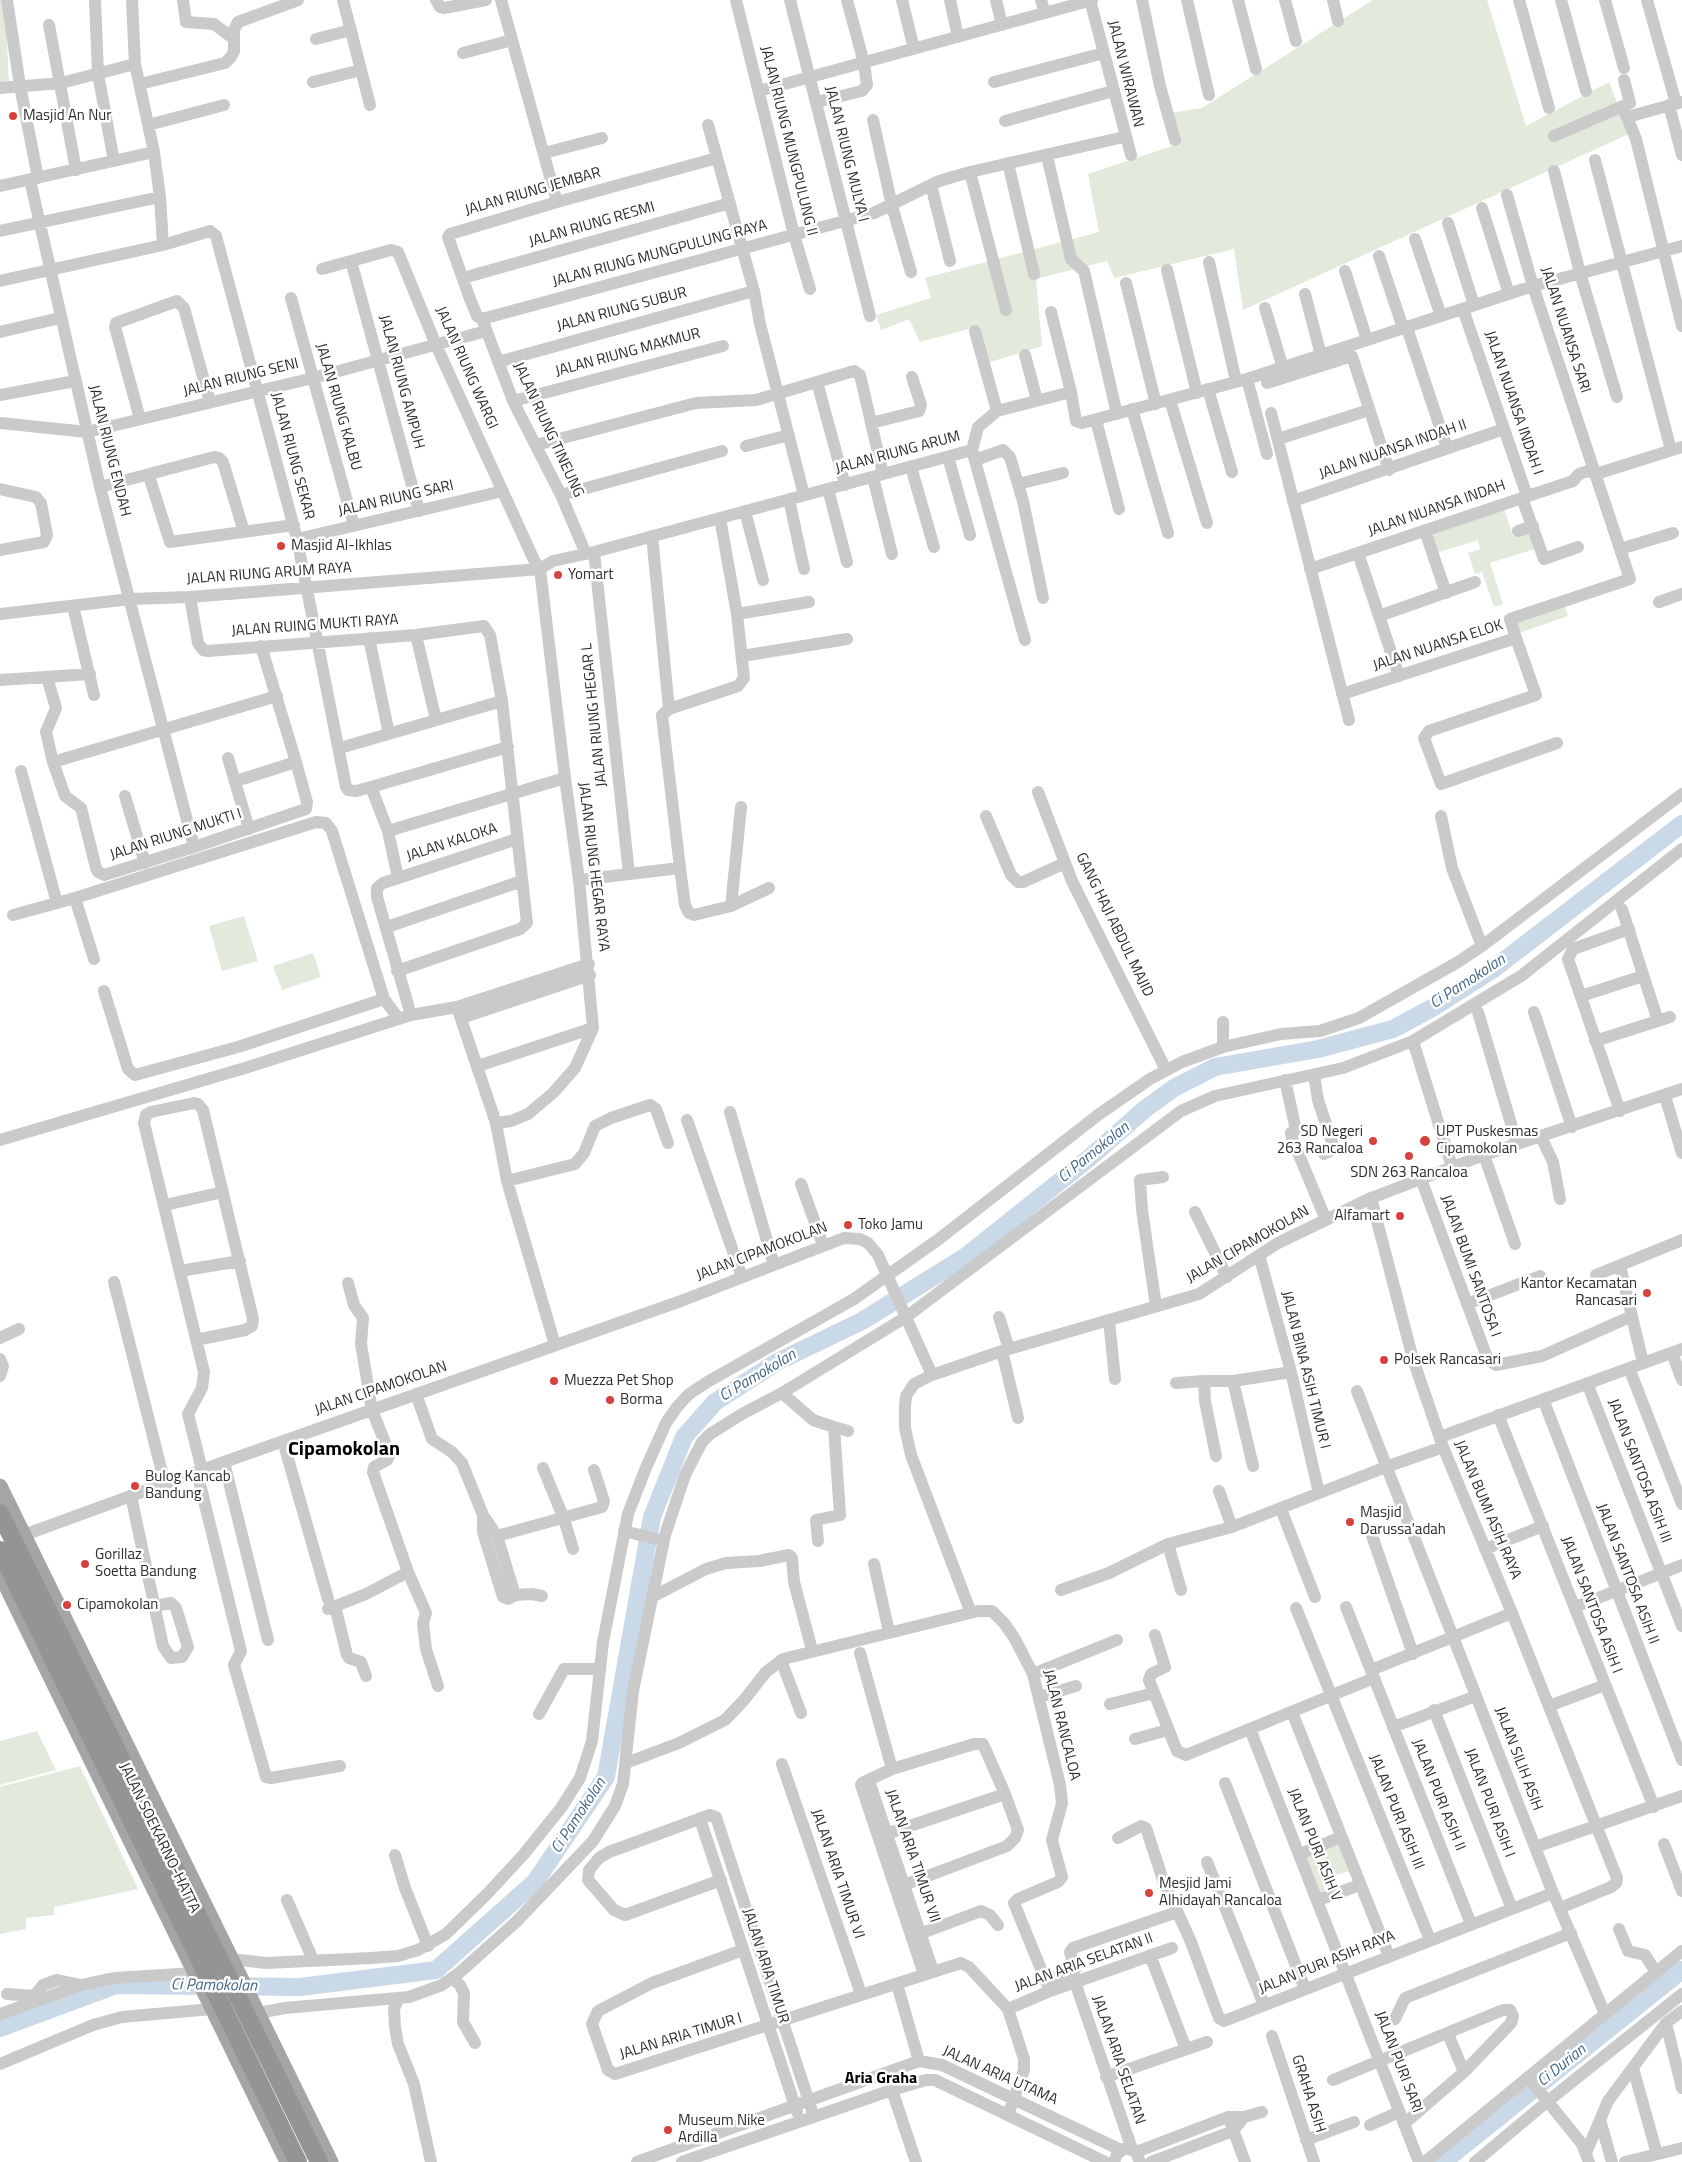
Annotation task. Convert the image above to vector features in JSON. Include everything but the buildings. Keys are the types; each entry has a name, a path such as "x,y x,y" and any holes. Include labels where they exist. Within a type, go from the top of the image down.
{"highway":[{"name":"JALAN SOEKARNO-HATTA","path":"0,1513 140,1799 233,1970 318,2162"},
{"name":"JALAN SOEKARNO-HATTA","path":"0,1550 214,2004 298,2162"},
{"path":"133,1759 140,1799"},
{"path":"178,1937 200,1973"}],"main road":[{"name":"JALAN SOEKARNO-HATTA","path":"0,1486 233,1970"},
{"name":"JALAN SOEKARNO-HATTA","path":"0,1574 178,1937"},
{"name":"JALAN SOEKARNO-HATTA","path":"214,2004 287,2162"},
{"name":"JALAN SOEKARNO-HATTA","path":"250,2006 331,2162"}],"street":[{"name":"JALAN RIUNG ENDAH","path":"8,0 39,222 49,270 100,487 194,847"},
{"path":"95,0 98,74 114,161"},
{"path":"132,0 136,64 154,152 160,197 163,245"},
{"path":"183,0 186,22 214,24 234,39"},
{"path":"140,84 224,62 231,57 234,51 234,30 238,22 298,0"},
{"path":"343,0 370,105"},
{"path":"436,0 444,8 486,0"},
{"path":"501,0 557,202"},
{"name":"JALAN RIUNG MUNGPULUNG II","path":"736,0 794,235 810,289"},
{"name":"JALAN RIUNG MULYA I","path":"790,0 870,316"},
{"path":"816,102 862,91 867,85 864,63 847,0"},
{"path":"902,0 914,49"},
{"path":"950,0 958,37"},
{"path":"996,0 1002,25"},
{"path":"1041,0 1045,13"},
{"path":"759,91 1091,0"},
{"name":"JALAN WIRAWAN","path":"1091,0 1130,155"},
{"path":"1142,0 1160,86 1175,140"},
{"path":"1187,0 1209,94"},
{"path":"1238,0 1256,68"},
{"path":"1286,0 1296,40"},
{"path":"1333,0 1338,21"},
{"path":"1519,0 1549,108"},
{"path":"1561,0 1586,91"},
{"path":"1605,0 1630,103 1625,111"},
{"path":"1647,0 1676,103 1682,155"},
{"path":"49,25 76,170"},
{"path":"316,39 351,30"},
{"path":"463,53 512,40"},
{"path":"994,82 1104,53"},
{"path":"0,88 59,82 136,64"},
{"path":"313,82 361,70"},
{"path":"1005,121 1114,91"},
{"path":"1554,136 1625,111 1676,103"},
{"path":"148,125 224,105"},
{"path":"1625,111 1636,139 1682,326"},
{"path":"873,120 892,206 911,272"},
{"path":"708,125 754,291 777,392 804,495"},
{"name":"JALAN RIUNG MUNGPULUNG RAYA","path":"484,325 742,248 846,221 892,206 931,186 970,172 1124,137"},
{"path":"544,153 602,138"},
{"path":"0,186 154,152"},
{"path":"1047,156 1071,259 1084,271 1117,414"},
{"name":"JALAN RIUNG JEMBAR","path":"484,325 477,316 448,237 450,234 717,158"},
{"path":"1592,472 1676,449 1622,262 1595,160"},
{"path":"1008,163 1034,274"},
{"path":"1554,171 1580,273 1616,397"},
{"path":"970,172 1006,310"},
{"path":"931,186 950,261"},
{"name":"JALAN NUANSA SARI","path":"1506,195 1592,472 1601,491"},
{"path":"0,231 160,197"},
{"name":"JALAN RIUNG RESMI","path":"463,278 730,203"},
{"path":"1482,208 1509,294"},
{"name":"JALAN NUANSA INDAH I","path":"1448,223 1468,312 1525,497 1532,526 1544,559 1578,547"},
{"name":"JALAN RIUNG SEKAR","path":"0,281 163,245 210,231 216,236 294,525 309,588 348,790 371,787"},
{"path":"1415,238 1441,316"},
{"path":"1051,312 1071,392 1076,421 1082,423 1283,368 1367,340 1405,330 1441,316 1468,312 1533,286 1682,246"},
{"name":"JALAN RIUNG WARGI","path":"322,269 391,250 398,252 436,345 534,560 540,569"},
{"path":"1380,256 1447,448"},
{"name":"JALAN RIUNG AMPUH","path":"351,261 419,511"},
{"path":"1209,262 1242,380 1267,454"},
{"path":"1167,270 1203,391 1232,472"},
{"path":"1345,271 1367,340"},
{"path":"1126,283 1156,404"},
{"name":"JALAN RIUNG SUBUR","path":"498,362 754,291"},
{"path":"1305,294 1321,355"},
{"name":"JALAN RIUNG KALBU","path":"290,298 354,526"},
{"path":"140,419 115,327 116,323 177,301 184,308 210,402"},
{"path":"1265,308 1283,368"},
{"path":"0,332 60,318"},
{"name":"JALAN RIUNG SENI","path":"0,423 87,432 313,378 436,345 484,325"},
{"name":"JALAN RIUNG TINEUNG","path":"484,325 513,401 539,445 590,553"},
{"path":"975,331 997,411"},
{"name":"JALAN RIUNG MAKMUR","path":"513,401 723,346"},
{"path":"1025,355 1037,400"},
{"path":"1267,383 1352,356 1388,470"},
{"path":"539,445 696,403 756,400 777,392 857,372 860,375 871,423 892,554"},
{"path":"871,423 919,411 921,405 912,377"},
{"path":"0,395 75,382"},
{"path":"817,382 845,484"},
{"name":"JALAN RIUNG ARUM","path":"540,569 554,561 845,484 948,457 974,455 978,427 997,411 1071,392"},
{"path":"1170,400 1207,524"},
{"path":"1132,410 1168,533"},
{"path":"1278,439 1369,410"},
{"path":"1271,413 1349,720"},
{"path":"1096,420 1119,509"},
{"name":"JALAN NUANSA INDAH II","path":"1293,501 1504,429"},
{"path":"746,446 789,435"},
{"path":"561,495 722,451"},
{"path":"1024,640 974,455 998,451 1007,452 1018,484 1043,598"},
{"path":"100,487 149,476 214,457 219,458 223,462 244,532"},
{"path":"948,457 970,535"},
{"path":"911,467 934,547"},
{"name":"JALAN NUANSA INDAH","path":"1310,569 1525,497 1578,482 1592,480 1592,472"},
{"path":"1018,484 1063,473"},
{"path":"149,476 170,542 294,525"},
{"path":"0,489 36,497 41,503 47,535 44,542 0,550"},
{"path":"828,489 847,562"},
{"name":"JALAN RIUNG SARI","path":"297,539 503,491"},
{"name":"JALAN NUANSA ELOK","path":"1342,694 1516,638 1510,619 1630,579 1601,491"},
{"path":"789,499 804,569"},
{"path":"746,511 763,580"},
{"path":"720,518 737,614 744,678 738,686 669,709 662,715 685,905 688,913 694,914 731,906 769,888"},
{"path":"1518,531 1532,526"},
{"path":"1425,531 1446,592"},
{"path":"1620,549 1673,533"},
{"path":"652,536 669,709"},
{"name":"JALAN RIUNG HEGAR L","path":"590,553 629,874"},
{"path":"1358,553 1398,676"},
{"name":"JALAN RIUNG ARUM RAYA","path":"0,614 130,599 190,597 540,569"},
{"name":"JALAN RIUNG HEGAR RAYA","path":"496,1123 511,1121 528,1114 553,1093 575,1068 594,1028 579,880 540,569"},
{"path":"1379,616 1475,582"},
{"path":"1659,602 1682,594"},
{"name":"JALAN RUING MUKTI RAYA","path":"190,597 198,643 203,650 208,651 416,635 484,626 490,635 502,701"},
{"path":"737,614 809,602"},
{"path":"73,606 94,695"},
{"path":"416,635 436,720"},
{"path":"368,638 389,734"},
{"path":"1516,638 1536,695 1429,731 1424,738 1441,784 1558,743"},
{"path":"742,656 847,639"},
{"name":"JALAN RIUNG MUKTI I","path":"47,677 56,708 46,732 54,762 65,796 81,808 98,872 104,875 306,809 296,762 261,646"},
{"path":"0,680 90,674"},
{"path":"54,762 277,696"},
{"path":"340,748 502,701 522,881 528,918 527,923 520,930 398,971"},
{"path":"398,878 388,831 371,787 508,748"},
{"path":"228,758 249,829"},
{"path":"236,781 296,762"},
{"path":"21,771 57,903"},
{"path":"388,831 513,792 565,778"},
{"name":"GANG HAJI ABDUL MAJID","path":"1038,792 1065,863 1166,1070"},
{"path":"233,1970 266,1963 386,1957 407,1954 428,1946 446,1934 524,1854 571,1794 580,1778 592,1741 599,1669 628,1532 657,1441 677,1407 689,1394 709,1380 890,1279 1098,1115 1166,1070 1223,1047 1281,1034 1340,1026 1359,1018 1482,946 1682,794"},
{"path":"125,796 145,863"},
{"path":"731,906 741,807"},
{"path":"986,816 1011,875 1018,882 1023,882 1065,863"},
{"path":"1441,816 1452,868 1482,946"},
{"path":"13,915 75,898 316,822 326,823 332,831 384,999 405,1017"},
{"name":"JALAN KALOKA","path":"387,927 377,897 377,888 382,883 517,839"},
{"path":"250,2006 285,2008 398,1999 426,1992 452,1978 516,1922 593,1841 620,1798 634,1691 652,1597 660,1540 685,1475 702,1442 720,1426 782,1393 904,1312 1180,1111 1215,1096 1342,1068 1413,1041 1521,976 1682,849"},
{"path":"579,880 680,868"},
{"path":"405,1017 398,971 387,927 522,881"},
{"path":"75,898 94,959"},
{"path":"1595,1041 1664,1019 1643,976 1622,908"},
{"path":"1620,1111 1569,965 1570,951 1629,929"},
{"path":"0,1140 245,1068 405,1017 459,1012 589,969"},
{"path":"1581,996 1643,976"},
{"path":"104,991 128,1069 135,1075 238,1047 384,999"},
{"path":"459,1012 496,1123 507,1181 554,1346"},
{"path":"1478,1012 1517,1144"},
{"path":"1534,1012 1572,1127"},
{"path":"1223,1022 1223,1047"},
{"path":"478,1066 594,1028"},
{"path":"1413,1041 1452,1167"},
{"path":"1314,1075 1318,1100 1333,1145 1330,1151 1324,1154"},
{"path":"1285,1080 1296,1130 1291,1133 1292,1138 1326,1220"},
{"name":"JALAN CIPAMOKOLAN","path":"24,1535 224,1462 554,1346 844,1238 860,1239 873,1248 890,1279 932,1375 1006,1350 1199,1294 1278,1243 1371,1198 1484,1155 1682,1089"},
{"path":"1665,1096 1682,1153"},
{"path":"196,1340 245,1330 252,1326 240,1261 203,1110 198,1104 190,1103 151,1112 144,1119 204,1380 188,1414 188,1420 241,1651 234,1665 266,1777 271,1778 340,1766"},
{"path":"507,1181 574,1164 584,1153 595,1126 610,1118 650,1105 656,1109 668,1143"},
{"path":"730,1112 774,1265"},
{"path":"687,1120 742,1277"},
{"path":"1541,1137 1553,1162 1560,1199"},
{"path":"1484,1155 1515,1244"},
{"path":"1156,1306 1142,1210 1140,1180 1163,1177"},
{"name":"JALAN BUMI SANTOSA I","path":"1421,1179 1488,1360 1496,1365 1542,1356 1632,1316"},
{"path":"801,1184 823,1245"},
{"path":"165,1204 224,1192"},
{"name":"JALAN BUMI ASIH RAYA","path":"1371,1198 1413,1359 1441,1442 1512,1613 1617,1878 1616,1883 1560,1908"},
{"path":"1195,1212 1227,1277"},
{"path":"1596,1275 1679,1241"},
{"name":"JALAN BINA ASIH TIMUR I","path":"1259,1255 1291,1372 1319,1493"},
{"path":"180,1271 240,1261"},
{"path":"1620,1266 1643,1363"},
{"path":"1467,1304 1540,1276"},
{"path":"114,1282 165,1484"},
{"path":"348,1283 354,1306 363,1318 361,1344 372,1410 390,1455 387,1460 374,1467 373,1472 408,1572 426,1613 423,1623 426,1648 438,1686"},
{"path":"999,1317 1018,1418"},
{"path":"1109,1320 1115,1380"},
{"path":"0,1338 19,1329"},
{"path":"1061,1590 1108,1573 1168,1544 1232,1528 1386,1467 1498,1415 1677,1351 1682,1380"},
{"path":"0,1360 4,1366 0,1376"},
{"path":"1629,1368 1682,1504"},
{"path":"1176,1383 1233,1381 1291,1372"},
{"path":"626,1763 679,1743 725,1720 766,1672 781,1660 812,1650 970,1613 910,1455 905,1406 910,1389 921,1379 932,1375"},
{"path":"1204,1381 1205,1401 1216,1456"},
{"path":"1233,1381 1253,1466"},
{"name":"JALAN SANTOSA ASIH III","path":"1587,1383 1682,1626"},
{"name":"JALAN SILIH ASIH","path":"1357,1392 1553,1893 1605,2014"},
{"path":"782,1393 812,1420 848,1431"},
{"path":"416,1394 432,1439 452,1452 462,1464 483,1515 497,1536 515,1595"},
{"name":"JALAN SANTOSA ASIH II","path":"1543,1399 1682,1760"},
{"name":"JALAN SANTOSA ASIH I","path":"1498,1415 1654,1807"},
{"path":"818,1541 816,1520 840,1515 834,1427"},
{"path":"283,1441 330,1605 347,1655 349,1658 361,1662 366,1676"},
{"path":"224,1462 268,1640"},
{"path":"544,1468 564,1519 573,1550"},
{"path":"497,1536 564,1519 604,1504 594,1470"},
{"path":"1219,1491 1232,1528"},
{"path":"131,1496 140,1531 154,1606"},
{"path":"1281,1509 1315,1597"},
{"path":"483,1515 483,1532 501,1594 506,1599 515,1595 537,1594 542,1596"},
{"path":"1485,1549 1542,1526"},
{"path":"1370,1530 1413,1654"},
{"path":"628,1532 660,1540"},
{"path":"1168,1544 1182,1590"},
{"path":"652,1597 706,1569 726,1564 758,1561 789,1555 792,1558 794,1582 812,1650"},
{"path":"874,1564 888,1632"},
{"path":"1575,1607 1682,1564"},
{"path":"330,1605 366,1594 408,1572"},
{"name":"JALAN PURI ASIH II","path":"1346,1607 1471,1924"},
{"name":"JALAN PURI ASIH III","path":"1296,1608 1430,1940"},
{"name":"JALAN RANCALOA","path":"970,1613 985,1610 996,1614 1015,1639 1033,1674 1060,1785 1062,1803 1052,1840 1062,1877 1058,1882 1016,1901 1014,1906 1048,1986"},
{"path":"1155,1635 1166,1664 1164,1668 1148,1677 1177,1751 1183,1755 1331,1696 1413,1654 1512,1613"},
{"path":"1033,1674 1117,1640"},
{"path":"860,1653 892,1769 981,1743 985,1746 1018,1830 1013,1842 1006,1846 900,1887"},
{"path":"781,1660 801,1713"},
{"path":"539,1714 564,1669 599,1669"},
{"path":"1549,1706 1605,1685"},
{"path":"1039,1697 1076,1686"},
{"path":"1110,1704 1154,1693"},
{"path":"1393,1726 1476,1696"},
{"name":"JALAN PURI ASIH I","path":"1434,1710 1512,1908"},
{"path":"1292,1712 1389,1956"},
{"name":"JALAN PURI ASIH V","path":"1250,1729 1346,1973"},
{"path":"1136,1739 1168,1730"},
{"name":"JALAN ARIA TIMUR VI","path":"782,1764 861,1994"},
{"name":"JALAN ARIA TIMUR VII","path":"892,1769 868,1779 883,1835 929,1973"},
{"path":"1225,1783 1305,1989"},
{"path":"883,1835 1005,1794"},
{"path":"1535,1847 1682,1796"},
{"name":"JALAN ARIA TIMUR","path":"800,2122 700,1819 712,1815 716,1817 814,2117"},
{"path":"700,1819 609,1852 599,1858 589,1870 588,1880 614,1910 625,1914 721,1880"},
{"path":"1048,1986 1075,1970 1070,1952 1073,1948 1177,1912 1158,1868 1146,1828 1141,1826 1118,1838"},
{"path":"1300,1854 1342,1837"},
{"path":"1664,1844 1682,1891"},
{"path":"395,1855 405,1888 428,1946"},
{"path":"1206,1862 1264,2005"},
{"path":"1318,1900 1360,1885"},
{"name":"JALAN PURI ASIH RAYA","path":"1177,1912 1220,2019 1225,2021 1553,1893"},
{"path":"287,1900 313,1960"},
{"path":"917,1935 981,1912 990,1915 998,1925"},
{"path":"733,1918 747,1913"},
{"path":"1619,1930 1628,1951 1645,1955 1656,1972"},
{"path":"1394,2019 1405,1998 1571,1933"},
{"name":"JALAN ARIA SELATAN II","path":"1008,2009 1048,1986 1075,1982 1172,1948"},
{"name":"JALAN ARIA TIMUR I","path":"743,1950 652,1983 598,2011 592,2024 606,2067 615,2074 768,2027"},
{"path":"1425,2162 1530,2080 1605,2014 1682,1951"},
{"path":"1150,1955 1186,2049"},
{"path":"768,2027 861,1994 955,1964 965,1964 1008,2009 1024,2059 1024,2070 1008,2115"},
{"path":"0,2014 81,1985 114,1978 200,1973"},
{"name":"JALAN PURI SARI","path":"1346,1973 1419,2162"},
{"path":"452,1978 460,1985 464,1993 463,2022 475,2043"},
{"path":"8,1994 34,1996 42,1985 56,1980 81,1985"},
{"name":"JALAN ARIA SELATAN","path":"1075,1982 1132,2153"},
{"path":"897,1984 920,2061"},
{"path":"1475,2162 1546,2099 1682,1994"},
{"path":"398,1999 393,2018 396,2036 414,2084 431,2162"},
{"path":"0,2064 93,2025 114,2019 214,2004"},
{"path":"1333,2080 1503,2010 1510,2010 1513,2021 1464,2072 1401,2118 1370,2125"},
{"path":"1587,2158 1608,2100 1666,2023 1682,2012"},
{"path":"1666,2023 1682,2088"},
{"path":"1448,2034 1464,2072"},
{"name":"GRAHA ASIH","path":"1272,2036 1314,2162"},
{"path":"1106,2076 1207,2042"},
{"name":"JALAN ARIA UTAMA","path":"637,2162 920,2061 942,2066 1132,2153"},
{"path":"1633,2068 1657,2154"},
{"name":"JALAN ARIA UTAMA","path":"682,2162 892,2090 926,2080 935,2080 1105,2162"},
{"path":"1530,2080 1546,2099 1587,2158"},
{"path":"892,2090 916,2162"},
{"path":"1114,2162 1117,2154 1132,2153 1228,2117 1244,2117 1262,2112"},
{"path":"1228,2117 1244,2162"},
{"path":"1151,2162 1234,2131 1244,2117"},
{"path":"1600,2120 1612,2162"},
{"path":"1306,2140 1354,2122"},
{"path":"1625,2162 1680,2148 1681,2162"}],"shaded area":[{"path":"0,0 5,0 9,84 0,85"},
{"path":"1373,0 1487,0 1526,126 1609,82 1629,134 1243,310 1234,249 1114,278 1107,261 1036,279 1042,346 987,363 976,327 920,342 909,319 881,330 876,315 931,298 925,278 1099,232 1088,174 1178,144 1170,113 1202,108"},
{"path":"1504,508 1513,536 1529,531 1535,549 1490,563 1503,604 1494,607 1482,572 1475,574 1468,553 1480,549 1478,540 1437,553 1431,532"},
{"path":"1564,603 1568,616 1516,634 1512,621"},
{"path":"244,916 258,961 222,971 209,926"},
{"path":"313,953 321,977 282,990 273,966"},
{"path":"37,1731 56,1770 0,1785 0,1741"},
{"path":"80,1766 138,1889 54,1907 54,1915 26,1918 26,1929 0,1934 0,1787"},
{"path":"1341,1841 1353,1870 1321,1879 1326,1893 1319,1896 1303,1855"}],"waterway":[{"name":"Ci Pamokolan","path":"0,2028 116,1985 300,1987 436,1970 535,1882 606,1777 652,1517 684,1437 715,1402 777,1362 862,1321 965,1257 1088,1159 1145,1109 1174,1088 1215,1067 1318,1049 1393,1029 1434,1007 1492,970 1682,824"},
{"name":"Ci Durian","path":"1443,2162 1682,1970"}],"place":[{"name":"Masjid An Nur","path":"13,116"},
{"name":"Masjid Al-Ikhlas","path":"281,546"},
{"name":"Yomart","path":"558,575"},
{"name":"SD Negeri 263 Rancaloa","path":"1373,1141"},
{"name":"UPT Puskesmas Cipamokolan","path":"1425,1141"},
{"name":"SDN 263 Rancaloa","path":"1409,1156"},
{"name":"Alfamart","path":"1400,1216"},
{"name":"Toko Jamu","path":"848,1225"},
{"name":"Kantor Kecamatan Rancasari","path":"1647,1293"},
{"name":"Polsek Rancasari","path":"1384,1360"},
{"name":"Muezza Pet Shop","path":"554,1381"},
{"name":"Borma","path":"610,1400"},
{"name":"Bulog Kancab Bandung","path":"135,1486"},
{"name":"Masjid Darussa'adah","path":"1350,1522"},
{"name":"Gorillaz Soetta Bandung","path":"85,1564"},
{"name":"Cipamokolan","path":"67,1605"},
{"name":"Mesjid Jami Alhidayah Rancaloa","path":"1149,1893"},
{"name":"Museum Nike Ardilla","path":"668,2130"}],"district":[{"name":"Cipamokolan","path":"344,1450"},
{"name":"Aria Graha","path":"881,2079"}]}
